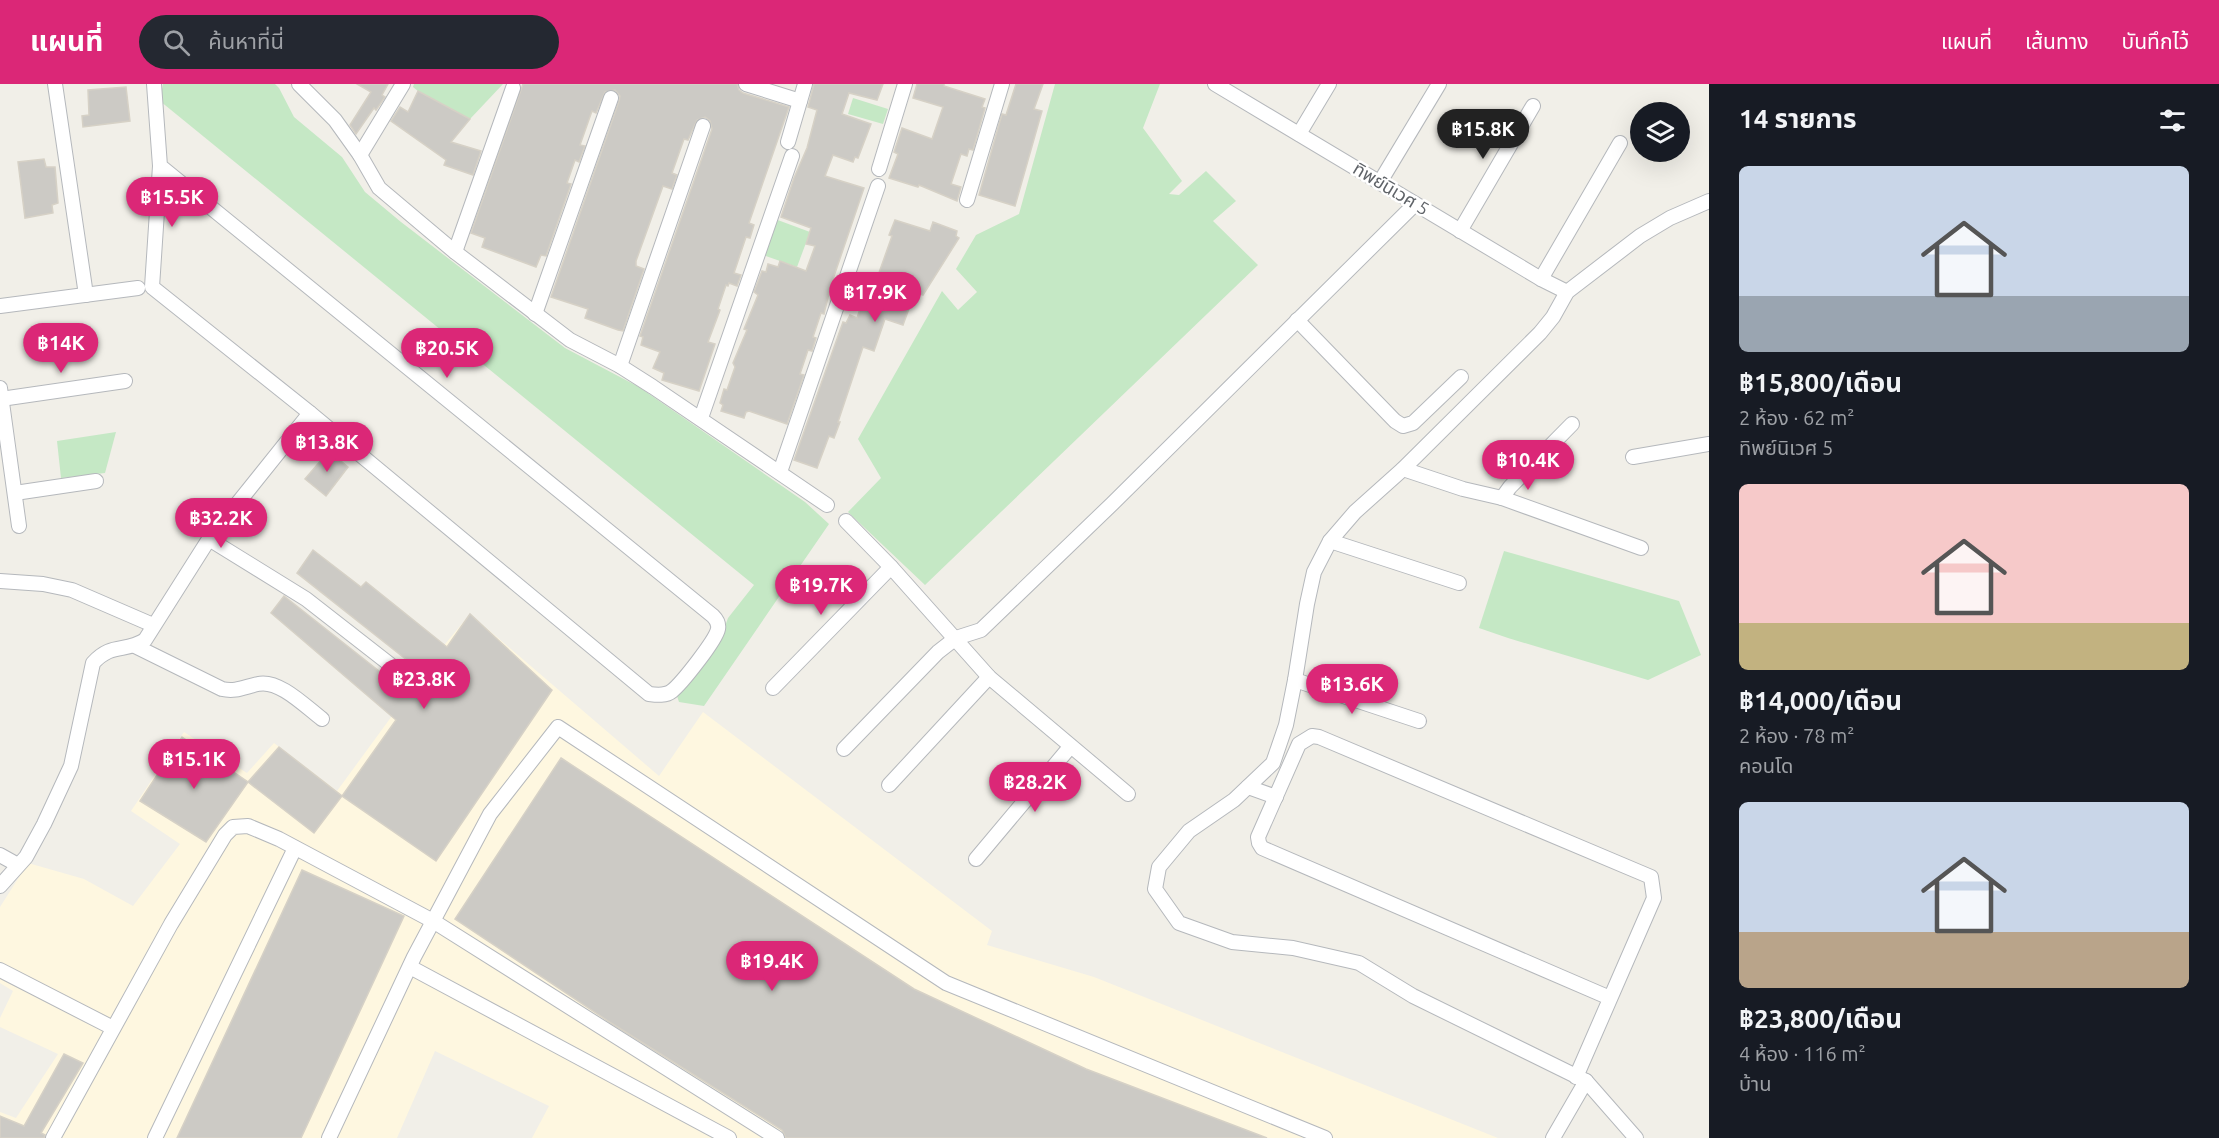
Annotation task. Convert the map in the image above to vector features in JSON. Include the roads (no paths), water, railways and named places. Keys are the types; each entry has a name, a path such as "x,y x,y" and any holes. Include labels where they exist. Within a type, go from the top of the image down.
{"street":[{"path":"55,84 86,296"},
{"path":"154,84 160,166 152,287 310,413 649,694 662,695 672,691 710,646 718,630 718,621 160,166"},
{"path":"299,84 335,120 360,155 379,188 455,252 570,340 620,366 827,505"},
{"path":"360,155 402,84"},
{"path":"746,84 800,102"},
{"path":"700,418 790,149 805,84"},
{"path":"879,169 905,84"},
{"path":"967,200 1002,84"},
{"name":"ทิพย์นิเวศ 5","path":"1216,84 1541,279 1568,292"},
{"path":"1299,134 1329,84"},
{"path":"1380,182 1438,84"},
{"path":"455,252 513,88"},
{"path":"535,314 611,98"},
{"path":"1460,231 1533,106"},
{"path":"620,366 703,126"},
{"path":"1541,279 1620,143"},
{"path":"780,472 878,186"},
{"path":"1636,1138 1581,1079 1413,996 1359,963 1293,948 1232,942 1179,924 1155,889 1159,867 1189,831 1234,800 1273,763 1286,724 1314,572 1330,541 1355,512 1403,469 1540,333 1568,292 1640,236 1670,218 1709,201"},
{"path":"844,749 938,652 956,638 981,630 1113,504 1415,204"},
{"path":"0,306 138,288"},
{"path":"1296,320 1395,421 1403,426 1413,423 1461,377"},
{"path":"20,526 1,394 125,381"},
{"path":"0,886 26,857 44,824 70,765 93,663 102,653 135,646 145,640 209,539 310,413"},
{"path":"1502,498 1510,486 1572,424"},
{"path":"1633,457 1709,444"},
{"path":"1403,469 1463,489 1502,498 1641,548"},
{"path":"15,492 96,481"},
{"path":"846,521 891,567 989,677 1128,794"},
{"path":"209,539 306,599 415,684"},
{"path":"1330,541 1459,583"},
{"path":"773,688 891,567"},
{"path":"0,581 43,584 72,590 153,625"},
{"path":"135,646 222,689 232,691 266,683 277,685 322,720"},
{"path":"889,785 989,677"},
{"path":"1295,680 1419,721"},
{"path":"329,1138 410,967 490,814 558,727 946,983 1325,1138"},
{"path":"1553,1138 1581,1079 1610,998 1654,898 1651,877 1319,737 1312,736 1299,744 1258,837 1258,843 1268,852 1610,998"},
{"path":"976,859 1070,747"},
{"path":"1248,787 1276,797"},
{"path":"53,1138 171,924 225,835 234,826 248,825 433,921 777,1138"},
{"path":"155,1138 295,848"},
{"path":"0,855 18,865"},
{"path":"410,967 729,1138"},
{"path":"0,970 113,1028"}]}
